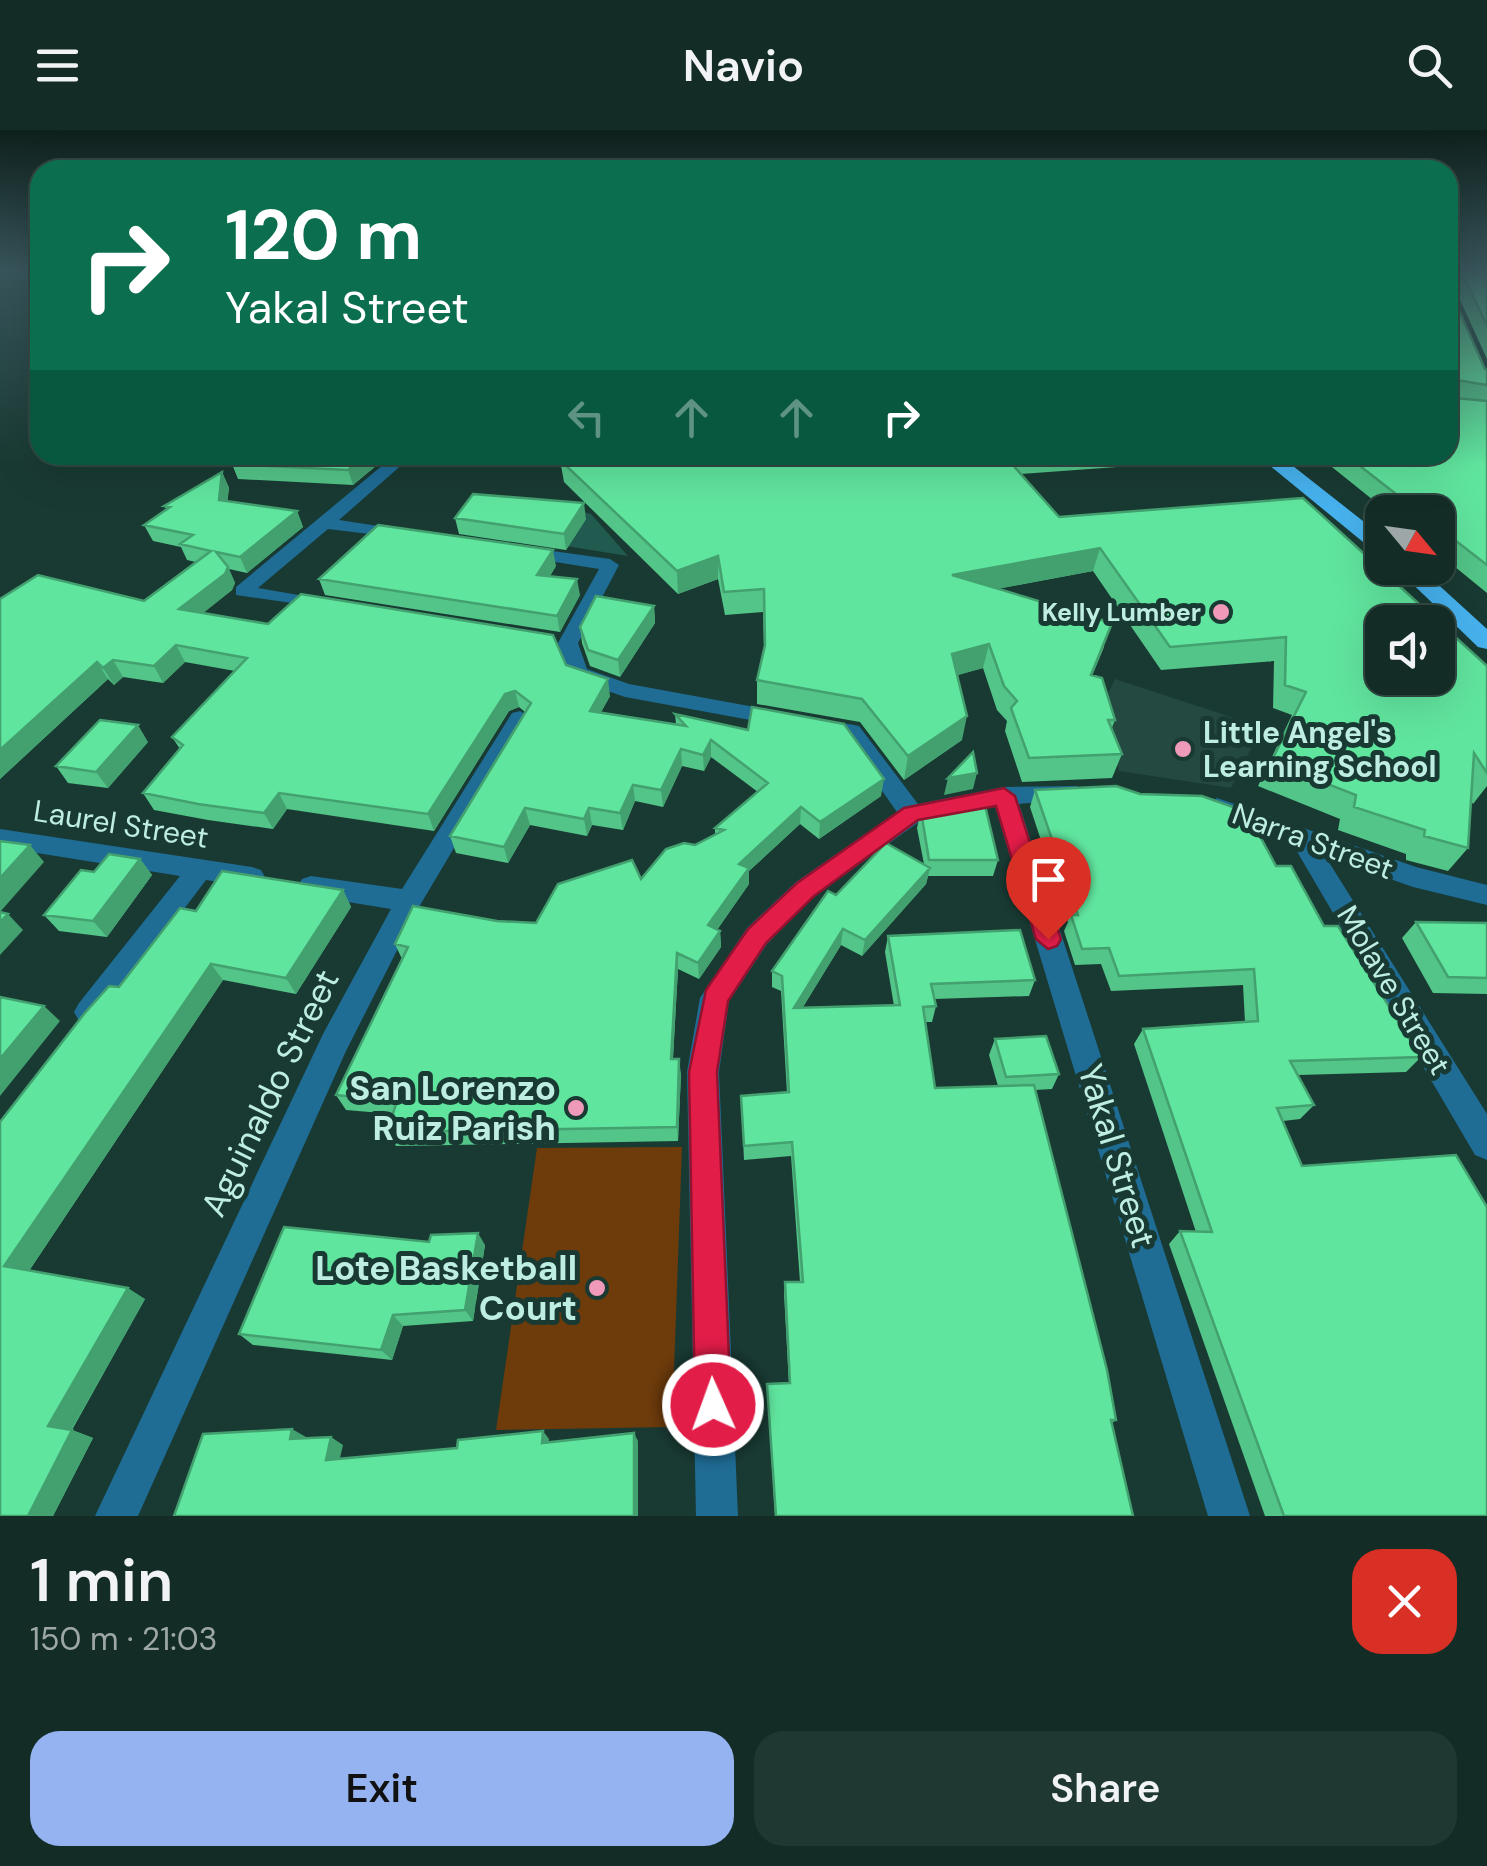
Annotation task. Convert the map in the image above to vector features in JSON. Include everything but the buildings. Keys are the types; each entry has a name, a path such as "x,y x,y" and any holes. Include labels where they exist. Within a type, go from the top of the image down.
{"highway":[{"path":"1281,465 1365,532"},
{"path":"1425,585 1487,642"}],"street":[{"path":"338,606 243,591 393,465"},
{"path":"326,523 420,537"},
{"path":"496,548 610,565 558,641 578,673 600,683 851,731 912,814"},
{"name":"Aguinaldo Street","path":"116,1516 334,1044 409,901 520,718"},
{"path":"716,1516 703,1072 715,998 757,936 793,901 912,814 1004,796 1091,791"},
{"name":"Yakal Street","path":"1004,796 1229,1516"},
{"name":"Narra Street","path":"1196,801 1413,877 1487,895"},
{"name":"Molave Street","path":"1300,836 1487,1144"},
{"name":"Laurel Street","path":"0,838 409,901"},
{"path":"70,1036 200,869"}],"shaded area":[{"path":"583,512 591,514 628,556 566,546"},
{"name":"Little Angel's Learning School","path":"1115,679 1262,727 1231,788 1119,771 1104,702"},
{"name":"Lote Basketball Court","path":"682,1147 672,1427 496,1430 537,1148"}],"place":[{"name":"Kelly Lumber","path":"1221,612"},
{"name":"Little Angel's Learning School","path":"1183,749"},
{"name":"San Lorenzo Ruiz Parish","path":"576,1108"},
{"name":"Lote Basketball Court","path":"597,1288"}],"route":[{"path":"713,1405 703,1072 715,998 757,936 806,890 912,814 1004,796 1048,939"}]}
